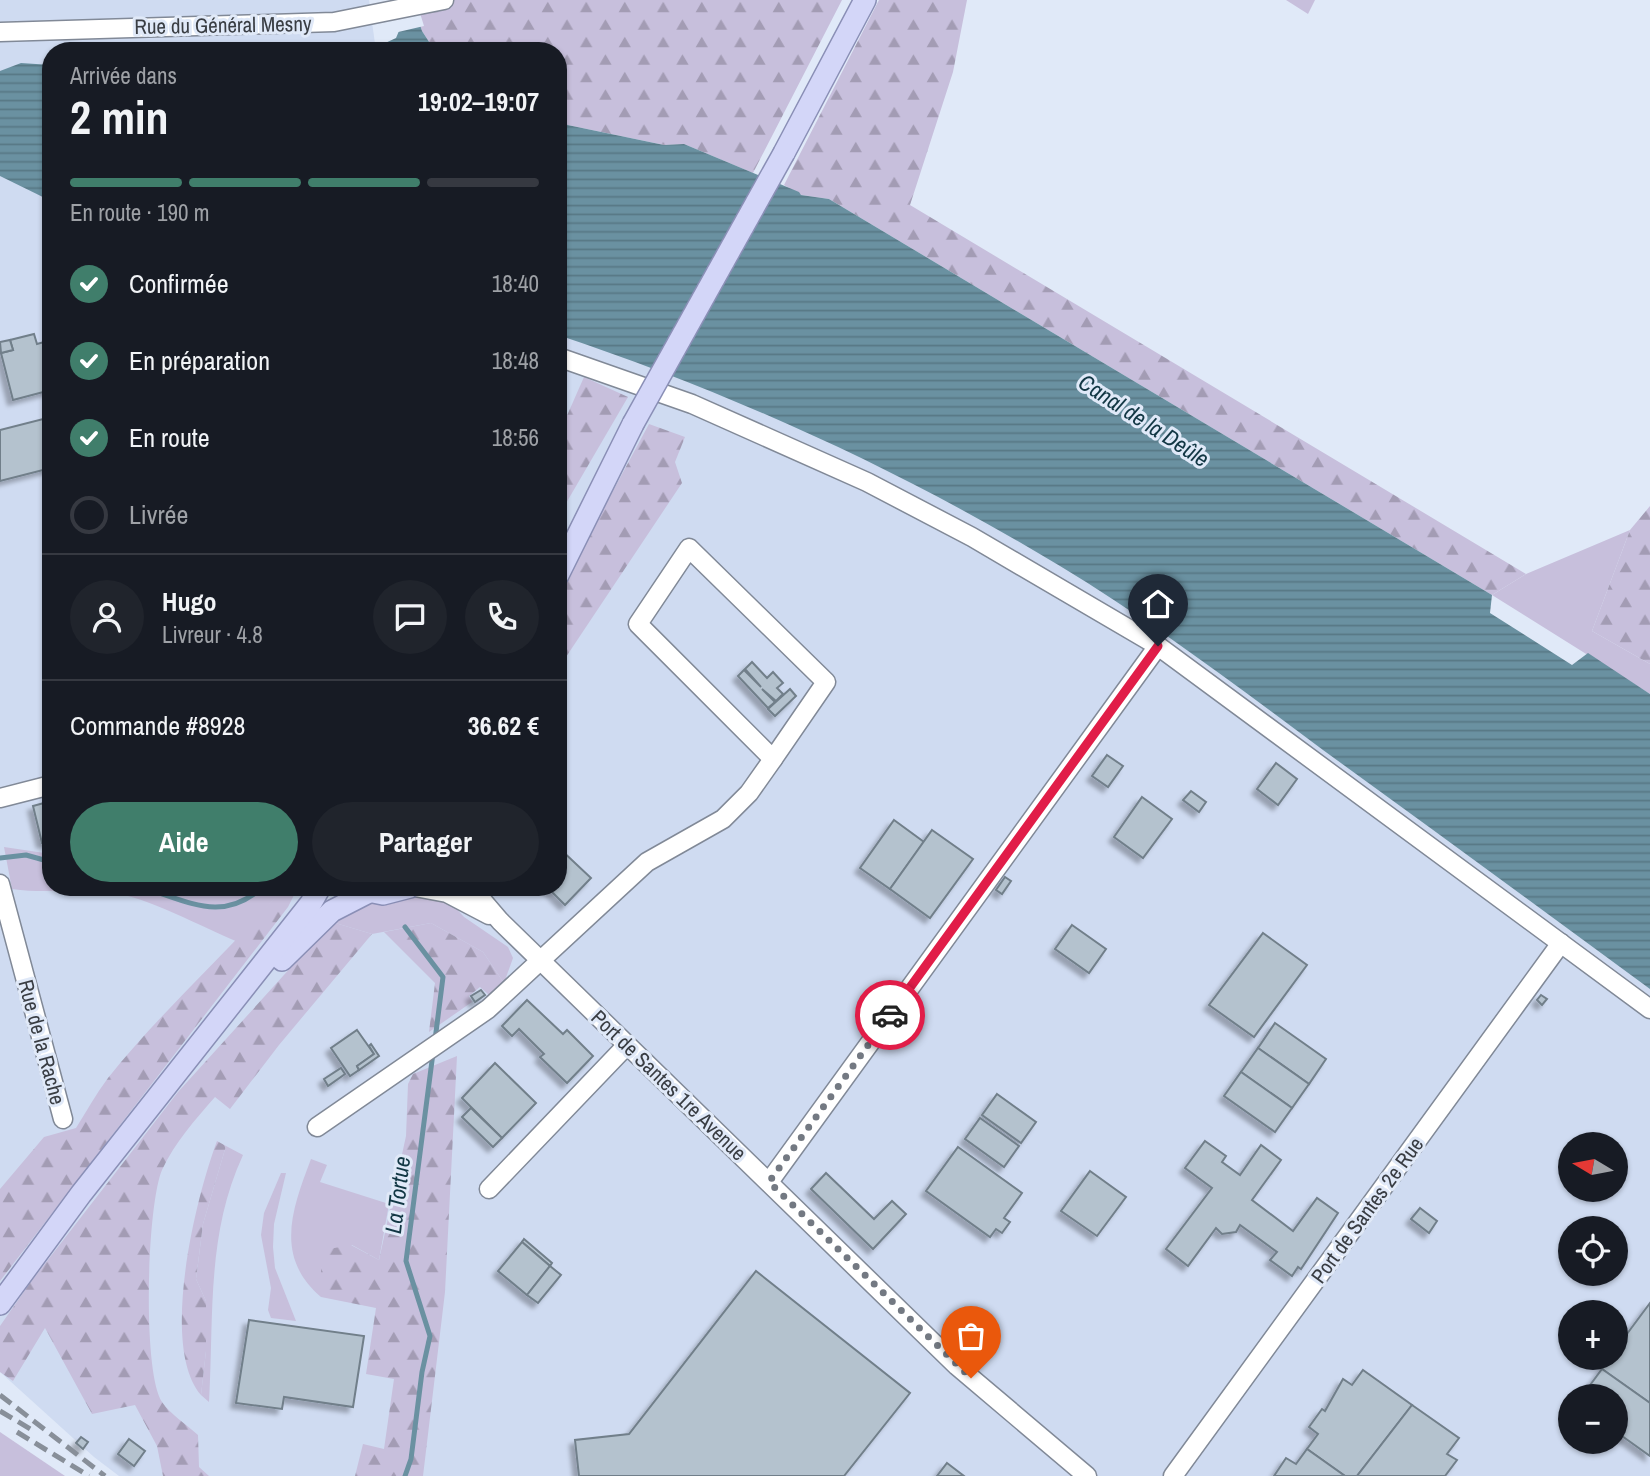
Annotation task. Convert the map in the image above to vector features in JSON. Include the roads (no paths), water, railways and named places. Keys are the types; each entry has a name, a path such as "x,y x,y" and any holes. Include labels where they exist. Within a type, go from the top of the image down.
{"main road":[{"path":"567,530 633,424 784,153 864,0"},
{"path":"567,557 633,424"},
{"path":"0,1304 81,1194 315,896"},
{"path":"199,1047 316,924 354,896"}],"street":[{"name":"Rue du Général Mesny","path":"0,32 306,23 368,17 440,1"},
{"path":"567,360 692,404 867,482 972,537 1158,646 1650,1009"},
{"path":"317,1127 488,1009 647,862 723,819 749,793 773,759 825,682 688,548 638,624 773,759"},
{"path":"769,1182 1158,646"},
{"path":"0,798 42,787"},
{"name":"Rue de la Rache","path":"0,884 63,1119"},
{"path":"453,896 500,921"},
{"path":"479,896 500,921"},
{"name":"Port de Santes 1re Avenue","path":"500,921 957,1366 1087,1476"},
{"name":"Port de Santes 2e Rue","path":"1172,1476 1561,943"},
{"path":"489,1189 627,1045"}],"water":[{"path":"412,0 422,31 429,42 387,42 396,38"},
{"path":"21,63 42,64 42,197 0,176 0,71"},
{"name":"Canal de la Deûle","path":"567,125 664,145 684,144 801,195 829,199 1492,595 1490,613 1572,665 1588,653 1650,694 1650,989 1193,655 1060,566 878,466 752,409 567,338"}],"waterway":[{"name":"La Tortue","path":"0,858 26,855 42,859"},
{"name":"La Tortue","path":"169,896 190,903 219,907 233,905 251,896"},
{"name":"La Tortue","path":"405,927 443,977 435,1040"},
{"name":"La Tortue","path":"405,1476 411,1459 422,1372 430,1336 406,1261 433,1053"}],"railway":[{"path":"0,1395 105,1476"},
{"path":"0,1411 32,1430"},
{"path":"17,1432 89,1476"}]}
